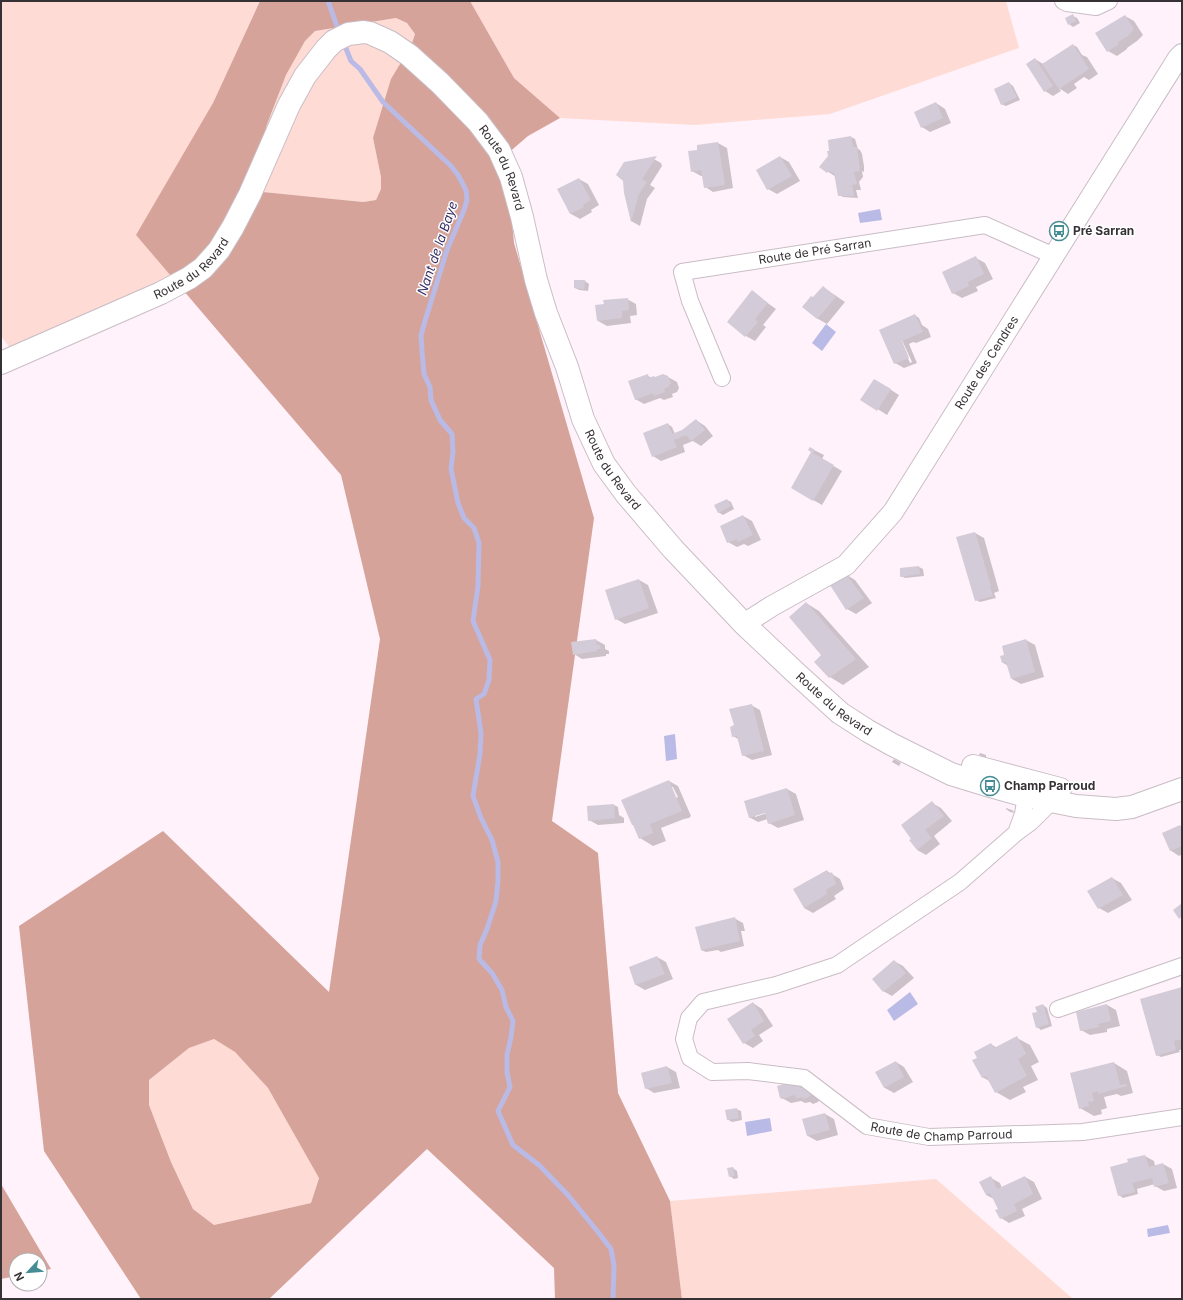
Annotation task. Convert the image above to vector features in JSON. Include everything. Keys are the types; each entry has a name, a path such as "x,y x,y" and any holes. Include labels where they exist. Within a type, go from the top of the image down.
{"main road":[{"name":"Route du Revard","path":"1,363 161,293 189,278 203,268 218,250 233,227 250,194 289,105 305,76 334,41 348,34 364,32 370,33 390,42 409,55 440,83 478,122 499,150 511,177 522,217 536,280 546,313 567,367 583,419 604,464 626,494 664,538 744,624 840,713 891,744 951,774 1040,794 1116,799 1175,792"}],"street":[{"path":"1063,1 1067,3 1096,7 1109,1"},
{"name":"Route des Cendres","path":"744,624 772,606 846,565 893,512 1178,58 1182,54"},
{"name":"Route de Pré Sarran","path":"722,378 690,301 682,272 985,225 1054,256"},
{"name":"Route de Champ Parroud","path":"1016,833 1023,814 1040,794 1047,806 1032,822 1016,833 960,882 837,965 776,985 703,1002 689,1018 684,1039 690,1058 712,1072 748,1071 804,1078 867,1126 929,1137 1083,1132 1182,1117"},
{"path":"1058,1009 1182,966"}],"shaded area":[{"path":"1,1 260,1 213,103 183,290 19,360 1,336"},
{"path":"260,1 470,1 514,78 560,118 528,136 506,155 514,243 594,518 552,821 598,853 618,1093 670,1201 682,1299 555,1299 554,1268 427,1149 269,1299 141,1299 44,1151 19,926 163,831 329,992 380,639 341,475 136,235 213,103","holes":["396,18 407,23 415,34 411,46 391,79 373,138 381,177 381,189 376,200 363,202 263,192 266,127 286,75 305,41 315,31","214,1039 235,1052 268,1088 319,1178 311,1203 214,1225 193,1209 171,1162 149,1105 149,1080 189,1048"]},
{"path":"470,1 1006,1 1019,48 830,114 694,125 560,118 514,78"},
{"path":"396,18 407,23 415,34 373,138 381,177 381,189 376,200 363,202 263,192 266,127 286,75 305,41 315,31"},
{"path":"214,1039 235,1052 268,1088 319,1177 311,1203 214,1225 193,1209 171,1162 149,1105 149,1080 189,1048"},
{"path":"936,1179 1073,1299 682,1299 670,1201"},
{"path":"1,1184 41,1252 8,1252 8,1278 1,1279"}],"water":[{"path":"880,209 882,220 860,223 858,213"},
{"path":"826,324 836,332 822,351 812,343"},
{"path":"675,734 677,759 666,761 664,736"},
{"path":"910,992 918,1004 894,1021 887,1010"},
{"path":"770,1118 772,1131 747,1136 745,1122"},
{"path":"1168,1225 1170,1233 1148,1237 1147,1229"}],"building":[{"path":"1073,14 1076,21 1068,25 1065,18"},
{"path":"1125,15 1134,29 1128,36 1118,42 1119,44 1107,52 1095,33"},
{"path":"1073,44 1089,69 1059,89 1042,64"},
{"path":"1035,58 1053,86 1044,92 1026,64"},
{"path":"1009,82 1017,97 1001,105 994,89"},
{"path":"936,102 943,118 921,128 914,112"},
{"path":"851,136 853,147 857,147 860,171 854,172 857,184 852,185 854,196 838,196 834,173 829,171 827,173 819,167 828,156 828,140"},
{"path":"718,142 725,185 704,188 701,170 691,172 688,151 697,150 697,145"},
{"path":"657,156 642,179 647,182 639,194 631,222 624,193 623,181 616,175 624,162"},
{"path":"780,156 792,176 767,190 756,170"},
{"path":"579,178 591,200 583,205 584,207 570,214 557,189"},
{"path":"976,256 984,274 968,282 969,286 952,294 942,272"},
{"path":"574,280 585,280 584,289 574,288"},
{"path":"823,286 836,297 817,319 802,307 811,296 813,297"},
{"path":"752,290 768,303 755,319 758,322 745,337 727,322"},
{"path":"628,298 629,310 622,311 622,318 597,321 595,305 604,304 603,300"},
{"path":"915,314 923,332 902,341 909,358 894,364 879,330"},
{"path":"648,374 649,379 653,376 655,377 663,374 668,376 671,383 664,389 665,392 654,396 653,393 635,400 628,381"},
{"path":"874,379 891,389 877,411 860,400"},
{"path":"696,419 705,430 691,441 686,435 674,440 677,447 652,457 643,433 668,423 672,434 682,430"},
{"path":"810,447 815,450 813,453 834,465 813,501 791,488 811,452 808,450"},
{"path":"727,499 731,506 718,513 714,505"},
{"path":"743,515 753,535 738,542 737,539 727,543 720,526"},
{"path":"975,532 993,596 975,601 956,537"},
{"path":"919,566 920,574 900,577 900,568"},
{"path":"846,574 864,598 846,610 830,585"},
{"path":"639,579 649,608 615,620 605,590"},
{"path":"806,602 856,659 829,678 814,662 821,655 789,617"},
{"path":"596,639 597,645 600,645 601,649 573,655 571,642"},
{"path":"1026,639 1035,672 1011,679 1006,662 1002,663 1000,656 1004,655 1002,646"},
{"path":"752,704 764,751 742,756 737,736 732,737 730,727 734,725 729,709"},
{"path":"669,780 682,811 650,824 653,833 639,839 621,800"},
{"path":"787,788 795,815 768,824 765,813 749,818 744,801"},
{"path":"932,801 944,816 925,830 932,838 917,850 909,840 911,839 901,825"},
{"path":"614,804 615,818 588,821 587,806"},
{"path":"1180,825 1182,829 1182,846 1170,851 1162,833"},
{"path":"827,870 829,874 832,872 836,884 826,890 827,894 804,908 793,889"},
{"path":"1112,877 1123,895 1098,909 1087,891"},
{"path":"1182,903 1182,916 1179,919 1173,910"},
{"path":"735,917 740,941 701,950 695,927"},
{"path":"657,956 665,974 635,985 629,967"},
{"path":"894,960 906,973 883,992 872,979"},
{"path":"1182,987 1182,1039 1174,1041 1176,1050 1156,1056 1140,999"},
{"path":"753,1002 764,1021 751,1030 755,1036 743,1044 727,1019"},
{"path":"1043,1004 1049,1024 1036,1028 1032,1013 1037,1012 1035,1007"},
{"path":"1107,1004 1111,1021 1098,1024 1099,1027 1080,1031 1076,1012"},
{"path":"1017,1036 1026,1054 1018,1059 1027,1076 995,1093 986,1076 982,1078 972,1060 977,1058 974,1052 991,1043 994,1048"},
{"path":"896,1061 904,1077 884,1088 875,1072"},
{"path":"1114,1062 1120,1085 1126,1084 1127,1086 1098,1094 1098,1091 1092,1093 1094,1101 1088,1102 1089,1106 1079,1109 1070,1073"},
{"path":"667,1066 672,1083 645,1089 641,1073"},
{"path":"791,1082 792,1086 799,1085 800,1088 805,1087 813,1091 809,1097 803,1099 802,1097 796,1099 795,1095 782,1099 780,1098 777,1086"},
{"path":"737,1108 739,1118 727,1120 725,1110"},
{"path":"825,1113 830,1130 807,1136 802,1119"},
{"path":"1145,1155 1149,1167 1163,1163 1169,1183 1154,1187 1152,1178 1132,1183 1135,1192 1118,1196 1110,1167 1128,1162 1127,1159"},
{"path":"733,1167 735,1176 729,1177 727,1168"},
{"path":"991,1176 997,1189 1025,1176 1033,1194 1014,1204 1017,1211 1000,1219 995,1210 998,1209 990,1193 986,1195 979,1182"}],"waterway":[{"name":"Nant de la Baye","path":"328,1 339,32"},
{"name":"Nant de la Baye","path":"343,41 351,61 360,69 383,102 451,166 466,190 467,200 464,210 447,250 421,335 424,374 430,387 431,400 440,420 452,434 453,452 451,469 458,503 464,518 474,528 479,543 478,586 473,621 490,660 489,680 484,694 476,699 481,733 480,754 473,796 481,818 492,840 498,862 496,901 480,945 479,959 492,973 502,990 506,1007 513,1021 507,1055 507,1072 510,1087 498,1111 513,1145 539,1165 567,1194 611,1249 614,1265 613,1299"}],"place":[{"name":"Pré Sarran","path":"1059,231"},
{"name":"Champ Parroud","path":"990,786"}]}
